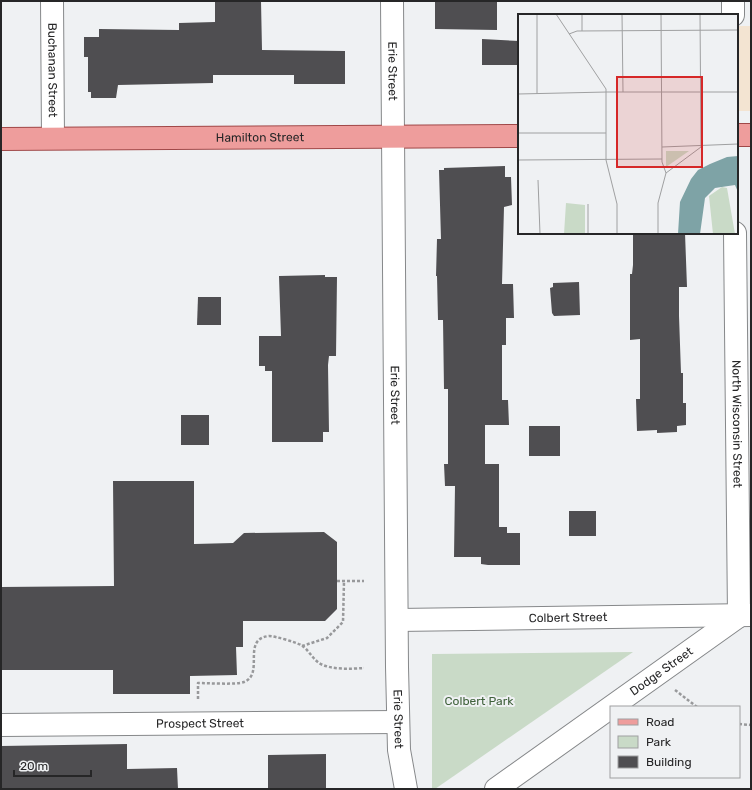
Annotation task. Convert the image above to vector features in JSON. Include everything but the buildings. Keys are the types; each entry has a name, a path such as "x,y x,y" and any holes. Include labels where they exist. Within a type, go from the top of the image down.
{"main road":[{"path":"738,135 751,135"},
{"name":"Hamilton Street","path":"1,138 518,136"}],"street":[{"name":"Buchanan Street","path":"52,1 53,138"},
{"name":"Erie Street","path":"392,1 398,722 399,750 406,789"},
{"path":"733,1 733,14"},
{"name":"North Wisconsin Street","path":"735,234 745,615"},
{"name":"Colbert Street","path":"397,620 745,615"},
{"name":"Dodge Street","path":"615,706 745,615"},
{"name":"Dodge Street","path":"496,789 610,709"},
{"name":"Prospect Street","path":"1,725 398,722"}],"path":[{"path":"337,581 364,581"},
{"path":"302,646 327,638 343,622 344,581"},
{"path":"198,724 198,683 244,682 250,678 254,672 254,647 260,639 269,636 277,637 302,646 320,663 351,669 364,668"},
{"path":"740,724 751,725"}],"shaded area":[{"path":"738,26 751,26 751,111 738,111"}],"green space":[{"name":"Colbert Park","path":"633,652 435,789 432,789 432,654"}]}
